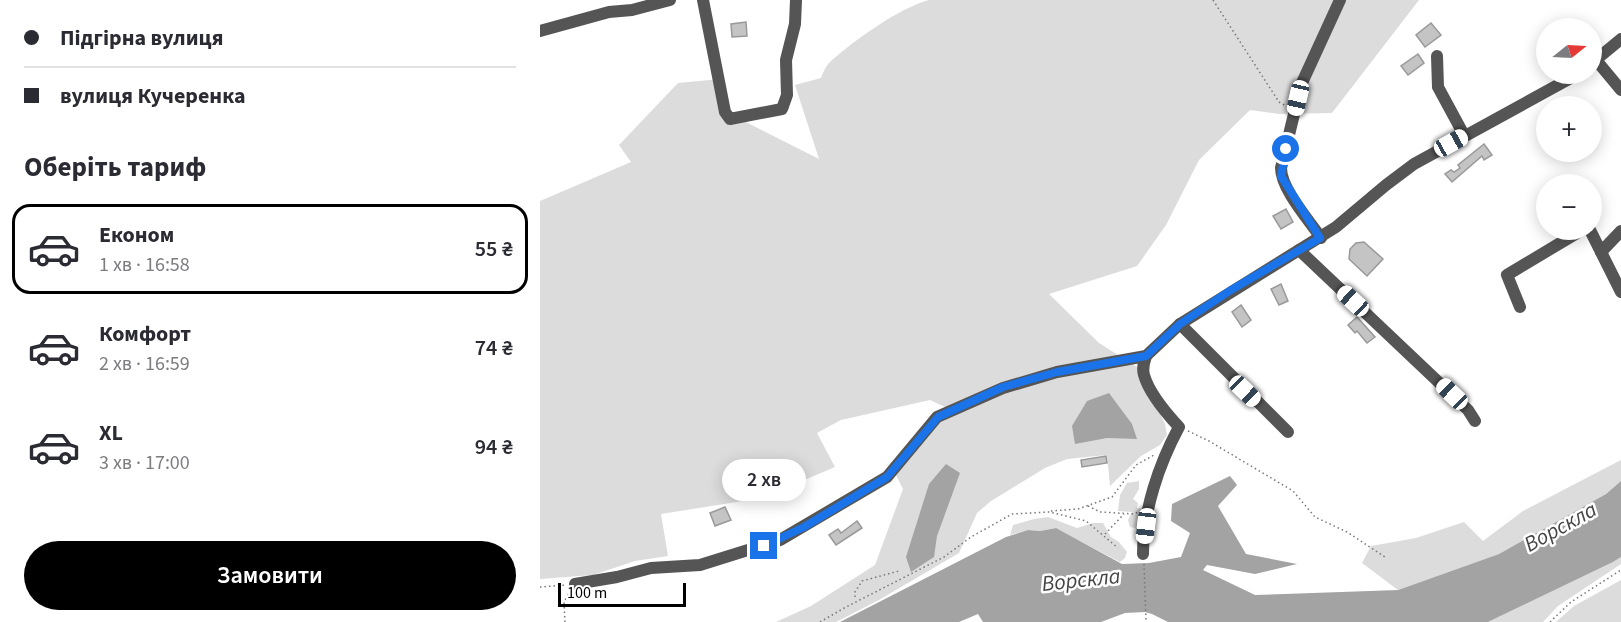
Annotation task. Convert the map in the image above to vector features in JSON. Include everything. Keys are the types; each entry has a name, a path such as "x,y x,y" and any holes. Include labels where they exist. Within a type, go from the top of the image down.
{"street":[{"path":"540,31 609,12 632,10 670,0"},
{"path":"703,0 725,112 730,119 782,109 788,95 786,60 795,24 796,0"},
{"path":"1320,238 1281,176 1281,168 1301,85 1340,0"},
{"path":"1602,55 1621,39"},
{"path":"1437,56 1438,87 1464,135"},
{"path":"1602,70 1621,90"},
{"path":"1143,554 1149,506 1168,448 1179,427 1151,390 1143,373 1146,356 1180,324 1347,220 1408,169 1464,135 1561,84"},
{"path":"1601,252 1621,231"},
{"path":"1520,307 1507,275 1565,240"},
{"path":"1595,240 1621,292"},
{"path":"1299,250 1468,410 1475,421"},
{"path":"1180,324 1288,432"},
{"path":"574,585 617,578 651,568 700,565 780,540 887,477 938,417 1003,387 1057,372 1146,356"}],"path":[{"path":"1213,0 1279,102 1295,111"},
{"path":"1179,427 1209,441 1293,491 1315,517 1347,532 1385,557"},
{"path":"820,622 934,563 971,537 1012,514 1078,509 1112,497 1136,465 1168,448"},
{"path":"1088,506 1100,512 1134,514 1149,506"},
{"path":"1050,512 1086,521 1118,548"},
{"path":"1104,536 1125,513"},
{"path":"1143,554 1146,622"},
{"path":"1550,622 1571,602 1621,570"},
{"path":"855,597 855,592 862,581 899,571"},
{"path":"540,587 573,585 564,602 565,622"}],"shaded area":[{"path":"929,0 1419,0 1332,113 1279,114 1250,110 1199,160 1166,225 1137,266 1049,294 1099,343 1137,367 1165,424 1167,435 1160,445 1141,456 1110,486 1107,455 1067,459 1045,468 991,501 977,513 959,553 879,600 836,622 776,622 811,606 875,565 903,489 896,475 947,408 930,400 841,420 817,433 835,467 762,498 661,514 668,556 635,561 593,575 540,579 540,201 631,162 619,145 678,83 720,79 730,114 819,159 795,85 821,78 830,62 864,35 904,10"},
{"path":"1621,460 1621,481 1606,494 1499,554 1398,590 1362,563 1371,546 1416,538 1464,522 1483,541 1523,511"},
{"path":"1139,481 1139,489 1133,499 1138,503 1137,508 1147,510 1139,529 1130,527 1128,520 1132,512 1118,511 1120,495 1127,483"},
{"path":"1048,517 1077,528 1093,523 1103,523 1111,537 1119,542 1127,552 1125,558 1120,562 1055,528 1040,531 1028,530 1010,535 1013,525"},
{"path":"1621,557 1621,564 1558,606 1543,622 1488,622 1613,562"},
{"path":"1621,580 1621,622 1556,622 1574,606"}],"water":[{"path":"1109,393 1132,424 1137,439 1107,438 1075,444 1072,426 1087,401"},
{"path":"946,464 960,473 937,536 934,557 911,572 906,557 929,484"},
{"name":"Ворскла","path":"1230,476 1237,485 1218,506 1246,554 1297,564 1255,574 1207,565 1203,570 1255,595 1398,590 1499,554 1606,494 1621,481 1621,557 1488,622 1168,622 1145,612 1125,613 1101,622 983,622 978,614 959,622 840,622 1006,537 1028,530 1040,531 1056,528 1122,564 1149,563 1181,557 1190,533 1171,521 1172,504"}],"building":[{"path":"746,22 747,36 732,37 731,24"},
{"path":"1431,23 1441,35 1425,47 1416,35"},
{"path":"1418,54 1424,63 1408,75 1401,66"},
{"path":"1484,144 1492,155 1484,160 1482,156 1452,182 1445,174 1460,168 1458,165"},
{"path":"1286,209 1293,222 1281,229 1273,216"},
{"path":"1364,242 1383,259 1367,276 1349,259 1350,249 1356,243"},
{"path":"1281,284 1288,301 1279,305 1271,289"},
{"path":"1241,305 1251,320 1242,327 1232,312"},
{"path":"1357,317 1375,337 1367,343 1357,331 1355,333 1348,325"},
{"path":"1106,456 1107,463 1082,467 1081,460"},
{"path":"725,507 731,520 715,526 710,513"},
{"path":"857,521 862,528 836,545 829,535 838,529 841,533"}],"route":[{"path":"764,546 804,527 845,501 878,484 887,477 938,417 990,395 1003,387 1057,372 1146,356 1180,324 1231,290 1320,238 1281,176 1286,149"}]}
